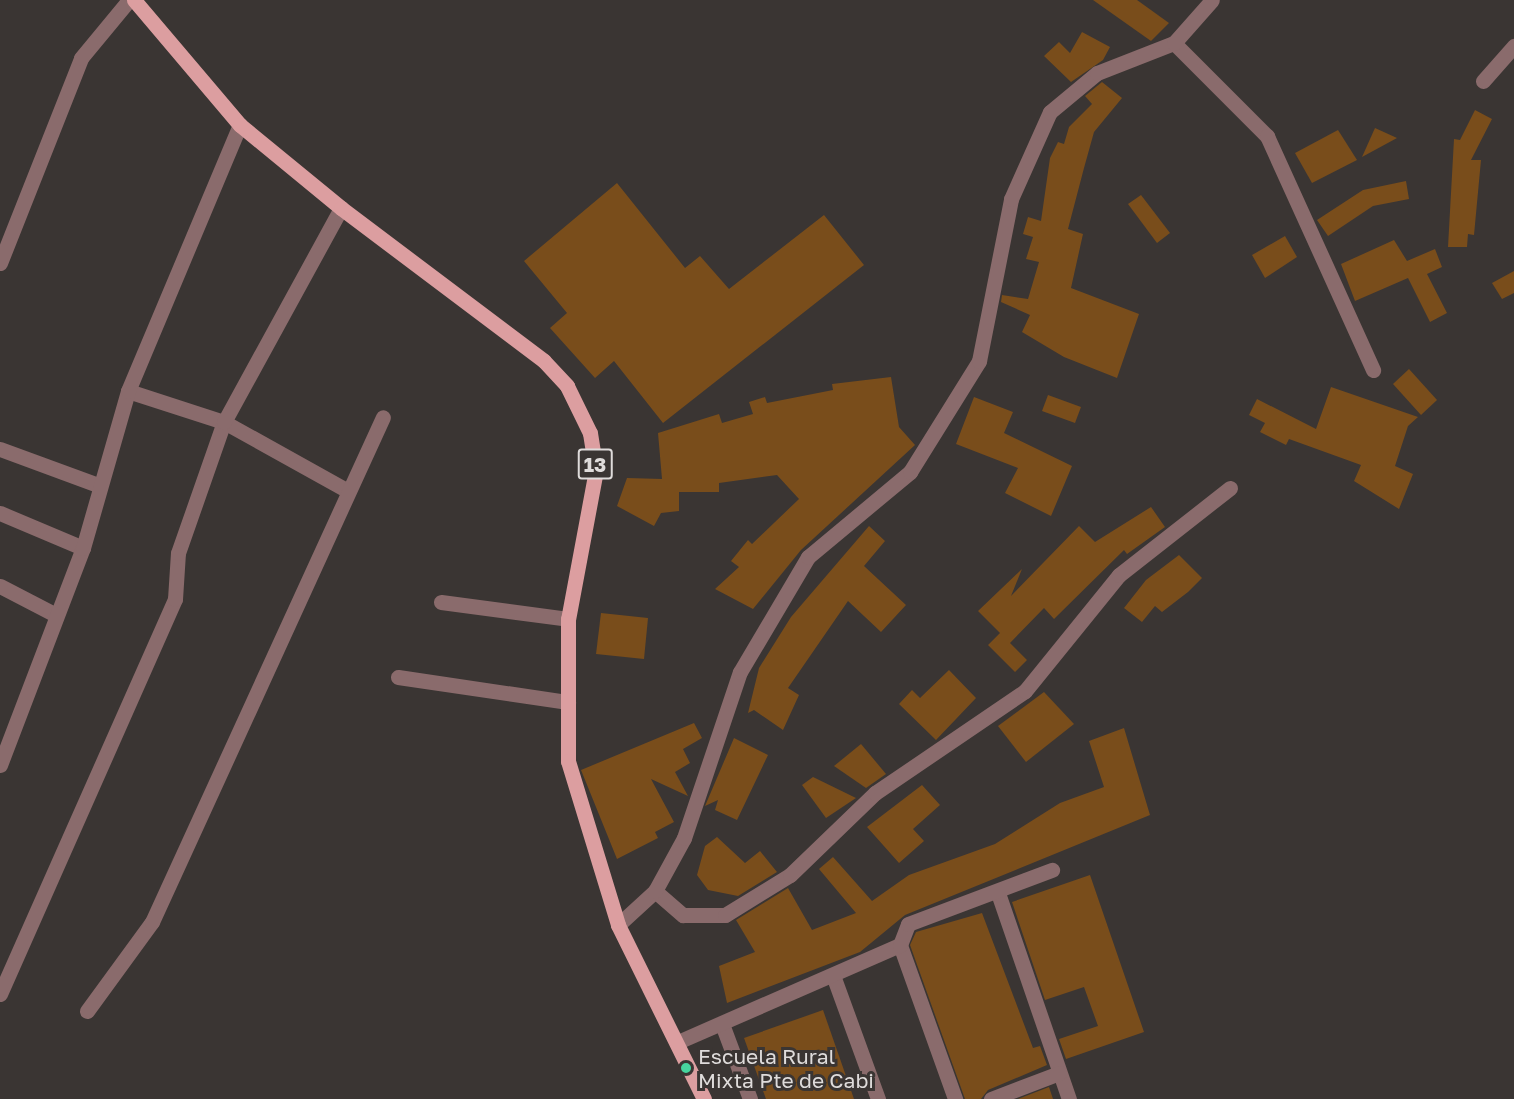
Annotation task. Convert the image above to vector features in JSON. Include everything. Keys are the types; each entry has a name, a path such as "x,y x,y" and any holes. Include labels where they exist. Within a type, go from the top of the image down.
{"main road":[{"name":"13","path":"132,0 240,124 341,208 544,361 567,386 590,434 596,470 568,619 568,761 618,926 680,1041 704,1099"}],"street":[{"path":"0,263 81,58 132,0"},
{"path":"618,926 655,891 684,838 740,672 808,557 910,472 979,361 1011,199 1050,112 1097,73 1174,43 1212,0"},
{"path":"1174,43 1267,136 1373,370"},
{"path":"1483,81 1514,46"},
{"path":"0,765 83,548 98,485 128,391 240,124"},
{"path":"0,994 175,599 178,553 224,422 341,208"},
{"path":"128,391 224,422 348,491"},
{"path":"87,1011 152,922 383,417"},
{"path":"0,449 98,485"},
{"path":"655,891 684,915 725,915 790,876 875,793 1025,691 1119,575 1230,488"},
{"path":"0,513 83,548"},
{"path":"0,586 56,615"},
{"path":"441,602 568,619"},
{"path":"398,677 568,702"},
{"path":"955,1099 900,945 908,924 998,893 1052,870"},
{"path":"998,893 1069,1099"},
{"path":"680,1041 834,978 900,945"},
{"path":"834,978 878,1099"},
{"path":"722,1024 750,1099"},
{"path":"991,1099 1059,1073"}],"building":[{"path":"1093,0 1137,0 1169,23 1151,41"},
{"path":"1082,32 1110,47 1103,60 1071,82 1044,56 1059,42 1070,53"},
{"path":"1102,82 1122,98 1094,132 1068,229 1083,234 1071,288 1139,314 1117,378 1064,357 1022,332 1030,315 1001,302 1002,295 1028,299 1039,262 1026,259 1033,237 1023,234 1028,217 1041,221 1050,158 1058,142 1064,144 1069,127 1092,104 1085,96"},
{"path":"1475,110 1492,119 1471,160 1481,160 1474,235 1468,234 1467,247 1448,247 1454,139 1460,140"},
{"path":"1375,128 1397,138 1362,157"},
{"path":"1338,130 1357,160 1312,183 1295,153"},
{"path":"1406,181 1409,199 1373,206 1328,236 1317,220 1363,190"},
{"path":"617,183 685,268 700,256 729,289 824,215 864,265 663,423 614,361 595,378 550,328 567,313 524,261"},
{"path":"1141,195 1170,233 1157,243 1128,204"},
{"path":"1285,236 1297,257 1265,278 1252,255"},
{"path":"1394,240 1407,261 1435,249 1442,267 1427,274 1447,313 1430,322 1408,278 1355,301 1341,264"},
{"path":"1514,271 1514,293 1502,299 1492,283"},
{"path":"1409,369 1437,400 1421,415 1393,384"},
{"path":"891,377 899,427 915,445 801,550 753,609 715,589 739,567 731,561 748,540 752,544 799,499 777,475 719,483 719,492 679,492 679,511 661,513 654,526 617,506 627,478 662,479 658,433 719,414 722,423 753,414 749,402 765,397 767,403 833,390 832,384"},
{"path":"1331,387 1418,417 1408,426 1395,466 1413,474 1399,509 1354,481 1361,465 1289,439 1286,445 1260,432 1265,423 1249,415 1257,399 1316,429"},
{"path":"1048,395 1081,407 1075,423 1042,411"},
{"path":"974,397 1013,412 1004,433 1072,466 1051,516 1005,493 1018,468 956,444"},
{"path":"1151,507 1165,527 1127,554 1124,550 1054,619 1044,608 1010,643 1027,660 1015,672 988,645 1000,633 978,611 1022,569 1011,596 1079,526 1095,542"},
{"path":"869,526 885,541 864,566 906,605 881,632 848,601 788,688 799,695 783,730 754,710 748,713 759,668 791,617"},
{"path":"1179,555 1202,578 1162,612 1155,606 1142,622 1124,608 1146,580"},
{"path":"601,613 648,618 644,659 596,654"},
{"path":"949,670 976,698 936,740 899,704 912,690 920,698"},
{"path":"1044,692 1074,724 1026,762 998,726"},
{"path":"694,723 702,738 683,749 690,763 675,772 688,796 651,779 674,822 655,832 658,838 617,859 581,770"},
{"path":"1124,728 1150,815 905,915 860,952 727,1003 719,966 755,952 736,920 788,888 812,930 856,913 819,869 833,857 872,901 909,875 995,844 1060,803 1104,787 1089,741"},
{"path":"734,738 768,755 737,820 715,810 718,800 705,806"},
{"path":"861,744 886,774 866,788 834,766"},
{"path":"813,777 856,798 826,818 802,785"},
{"path":"922,785 940,805 913,829 924,841 899,863 867,827"},
{"path":"717,837 745,863 760,851 777,872 738,896 708,890 697,875 705,846"},
{"path":"1090,875 1144,1032 1066,1059 1059,1039 1098,1026 1084,987 1045,1000 1012,902"},
{"path":"982,913 1033,1048 1040,1046 1047,1065 988,1090 981,1099 965,1099 910,945 916,932"},
{"path":"823,1010 854,1099 766,1099 744,1038"},
{"path":"1049,1087 1053,1099 1018,1099"}],"place":[{"name":"Escuela Rural Mixta Pte de Cabi","path":"686,1068"}]}
